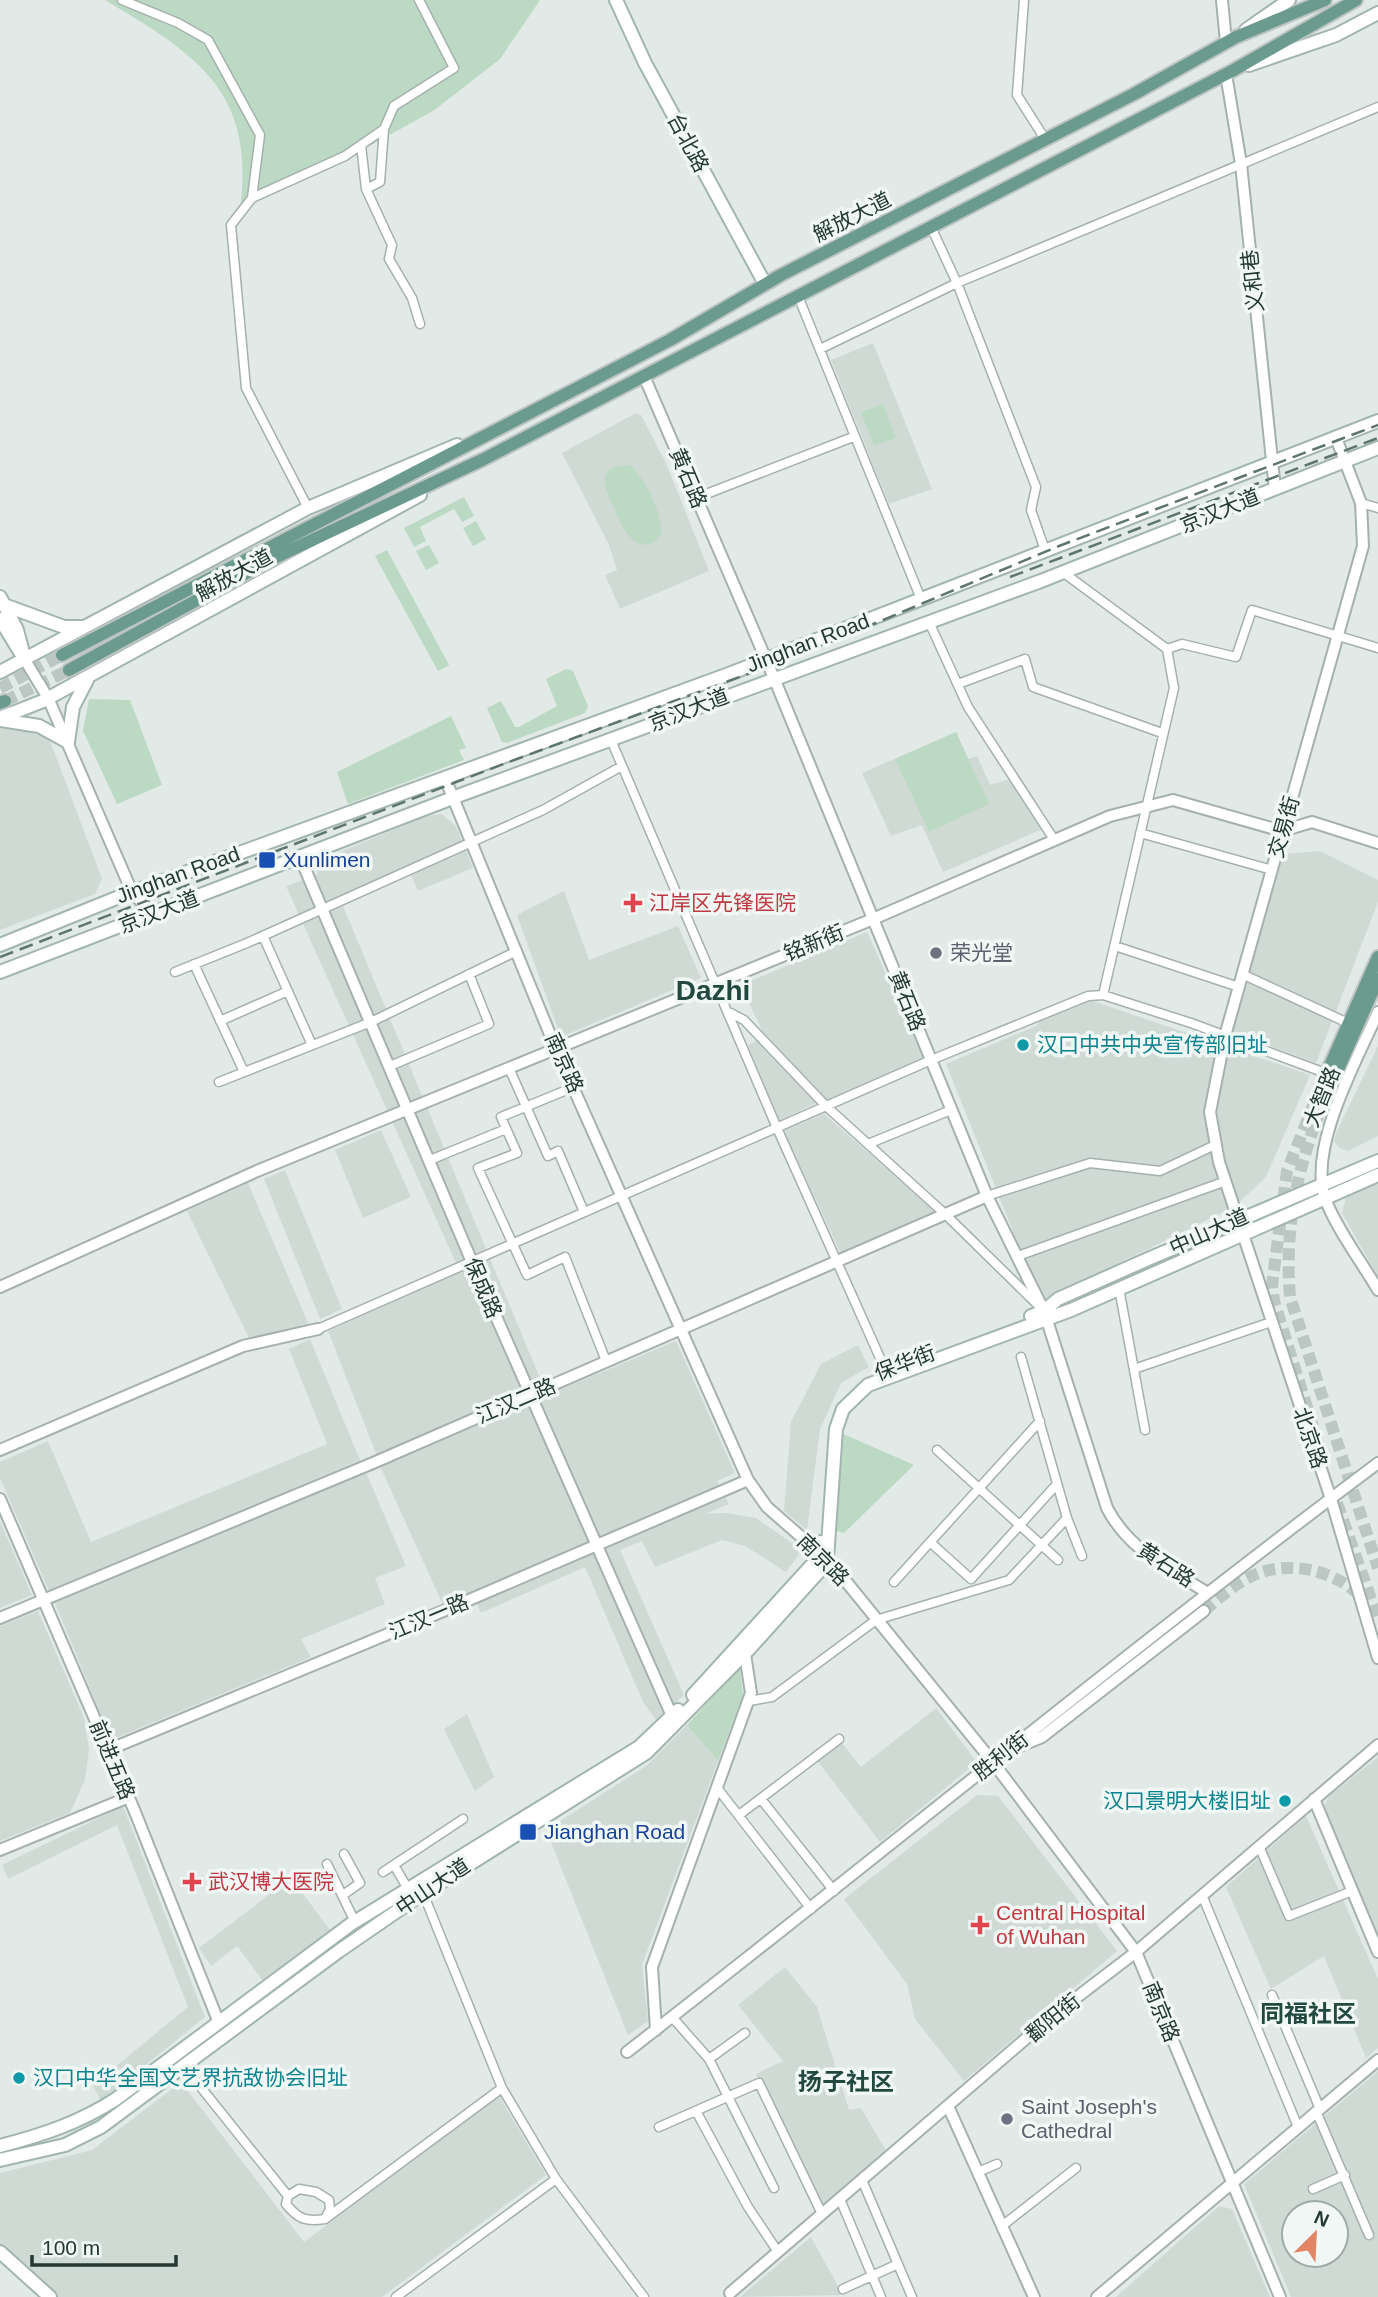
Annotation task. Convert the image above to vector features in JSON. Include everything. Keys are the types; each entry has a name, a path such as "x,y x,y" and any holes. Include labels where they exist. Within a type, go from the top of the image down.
{"main road":[{"name":"台北路","path":"616,0 645,64 765,284"},
{"name":"解放大道","path":"62,655 670,340 765,284 1231,39 1289,0"},
{"name":"解放大道","path":"1231,39 1325,0"},
{"name":"解放大道","path":"0,719 48,698 484,459 1229,72 1356,0"},
{"name":"解放大道","path":"1229,72 1336,35 1378,13"},
{"name":"Jinghan Road","path":"0,945 132,892 765,659 1378,421"},
{"name":"解放大道","path":"0,672 307,508 486,433"},
{"name":"京汉大道","path":"0,972 774,678 1064,573 1378,448"},
{"name":"解放大道","path":"69,670 272,559 484,459"},
{"path":"2,601 64,627 85,627"},
{"path":"2,601 17,630 25,660"},
{"path":"0,619 25,660"},
{"path":"0,719 39,726 68,743 73,707 80,689 94,673"},
{"name":"大智路","path":"1378,957 1324,1089 1378,979"},
{"name":"中山大道","path":"1046,1315 1058,1299 1378,1161"},
{"name":"中山大道","path":"1046,1315 1119,1288 1378,1175"},
{"name":"保华街","path":"824,1557 829,1427 838,1406 851,1389 885,1369 1046,1315"},
{"name":"保华街","path":"824,1557 836,1429 843,1409 868,1385 1046,1315"},
{"name":"中山大道","path":"0,2160 65,2145 101,2127 422,1894 646,1753 824,1557"},
{"name":"中山大道","path":"0,2146 44,2134 86,2118 355,1922 629,1753 740,1651"},
{"path":"0,2252 50,2297"}],"street":[{"path":"121,0 178,23 208,40 260,135 252,198"},
{"path":"366,189 380,182 384,129 394,106 454,68 419,0"},
{"path":"1024,0 1017,94 1045,139"},
{"path":"1222,0 1231,39"},
{"name":"义和巷","path":"1229,72 1241,164 1270,464 1275,489"},
{"path":"820,349 957,283 1378,107"},
{"path":"307,508 252,404 244,377 231,225 252,198 345,156 384,129"},
{"path":"361,145 366,189 392,245 389,259 412,298 419,324"},
{"path":"932,228 957,283 1037,486 1031,510 1045,550"},
{"path":"798,296 921,599"},
{"name":"黄石路","path":"644,376 774,678 987,1196 1046,1315 1111,1517 1140,1550 1206,1592"},
{"path":"696,498 853,437"},
{"name":"交易街","path":"1239,1219 1215,1145 1210,1112 1225,1036 1363,546 1361,503 1336,438"},
{"path":"1361,503 1378,508"},
{"path":"1064,573 1167,649 1174,688 1104,995"},
{"path":"1167,649 1182,644 1236,657 1252,610 1378,648"},
{"path":"929,622 968,707 1054,838"},
{"path":"958,684 1025,659 1033,687 1162,733"},
{"path":"25,660 48,698 132,892 153,915"},
{"path":"611,740 777,1128 885,1369"},
{"path":"175,972 263,936 543,810 622,766"},
{"name":"南京路","path":"445,778 556,1049 624,1195 680,1329 748,1480 767,1507 824,1557 992,1761 1136,1952 1280,2297"},
{"name":"铭新街","path":"0,1287 257,1171 873,919 1054,838 1110,816 1173,800 1282,831 1312,822 1378,843"},
{"path":"1140,833 1272,870"},
{"name":"保成路","path":"300,857 472,1262 672,1716"},
{"path":"263,936 312,1045"},
{"path":"1115,946 1239,987"},
{"path":"219,1082 371,1021 517,951"},
{"path":"194,964 244,1073"},
{"path":"390,1066 489,1024 469,974"},
{"path":"1242,974 1349,1023"},
{"path":"220,1021 288,991"},
{"path":"0,1450 243,1346 318,1329 931,1060 1088,996 1104,995 1320,1071"},
{"path":"727,1011 744,1020 826,1106 945,1214 1046,1315"},
{"name":"大智路","path":"1325,1200 1321,1158 1326,1132 1378,1012"},
{"path":"509,1068 548,1156 558,1151 584,1212"},
{"path":"574,1087 501,1117 517,1153 478,1168 527,1275 565,1258 606,1362"},
{"path":"867,1144 951,1110"},
{"path":"430,1160 506,1129"},
{"path":"987,1196 1090,1163 1160,1171 1215,1145"},
{"path":"1018,1256 1226,1181"},
{"name":"江汉二路","path":"0,1618 530,1395 987,1196"},
{"path":"1325,1200 1378,1290"},
{"name":"北京路","path":"1239,1219 1241,1236 1331,1499 1378,1658"},
{"path":"1119,1288 1145,1430"},
{"path":"1134,1369 1271,1322"},
{"path":"1021,1357 1067,1518 1082,1556"},
{"path":"894,1582 1040,1421"},
{"path":"937,1450 1058,1560"},
{"name":"胜利街","path":"627,2052 834,1891 992,1761 1206,1592 1378,1464"},
{"name":"江汉一路","path":"108,1750 748,1480"},
{"path":"930,1542 971,1579 1057,1484"},
{"name":"前进五路","path":"0,1499 129,1797 219,2023"},
{"path":"749,1701 772,1697 876,1620 1009,1580 1067,1518"},
{"path":"1009,1750 1042,1737 1204,1611"},
{"path":"656,2030 652,1967 751,1693 740,1651"},
{"path":"739,1815 839,1739"},
{"name":"鄱阳街","path":"730,2293 1051,2017 1136,1952 1378,1745"},
{"path":"718,1789 811,1909"},
{"path":"0,1850 129,1797"},
{"path":"761,1799 834,1891"},
{"path":"1314,1799 1378,1952"},
{"path":"383,1872 463,1819"},
{"path":"1259,1846 1289,1916 1352,1891"},
{"path":"343,1895 360,1883 344,1854"},
{"path":"327,1864 355,1922"},
{"path":"394,1865 408,1889"},
{"path":"422,1894 502,2088 556,2179 644,2297"},
{"path":"1202,1895 1298,2126"},
{"path":"1272,1995 1369,2235"},
{"path":"672,2017 709,2059 774,2188"},
{"path":"709,2059 745,2033"},
{"path":"1097,2297 1378,2060"},
{"path":"183,2065 288,2196"},
{"path":"659,2127 759,2083 822,2214"},
{"path":"325,2219 330,2209 329,2200 316,2192 299,2189 288,2196 286,2204 296,2216 309,2221 325,2219 502,2088"},
{"path":"948,2106 1034,2297"},
{"path":"696,2111 748,2207 778,2252"},
{"path":"978,2172 997,2164"},
{"path":"1002,2226 1076,2168"},
{"path":"1313,2189 1345,2175"},
{"path":"396,2297 556,2179"},
{"path":"862,2180 912,2297"},
{"path":"840,2199 881,2297"},
{"path":"843,2288 898,2264"}],"shaded area":[{"path":"873,343 932,489 889,504 831,360"},
{"path":"636,413 641,415 666,463 709,571 620,609 605,575 617,570 609,545 562,453"},
{"path":"9,726 49,738 102,879 95,894 0,930 0,729"},
{"path":"956,732 968,759 977,756 990,785 1010,779 1043,829 943,872 922,825 891,836 862,773"},
{"path":"442,814 456,826 473,868 418,891 409,870 341,901 547,1395 676,1341 735,1473 717,1481 729,1504 705,1514 727,1513 756,1518 802,1550 786,1572 745,1546 722,1540 655,1567 642,1541 620,1550 684,1695 656,1720 643,1702 585,1567 481,1613 471,1592 443,1605 380,1466 517,1406 514,1396 377,1456 328,1331 460,1272 286,886 318,874 313,863 427,816"},
{"path":"1320,851 1378,880 1378,902 1316,1063 1232,1031 1283,854"},
{"path":"564,891 589,960 678,926 701,978 561,1037 517,915"},
{"path":"867,932 924,1059 827,1101 764,1035 741,985"},
{"path":"1087,999 1310,1075 1266,1177 1234,1207 1041,1301 946,1064 1036,1026 1041,1020"},
{"path":"758,1040 816,1103 779,1121 748,1045"},
{"path":"1378,1046 1378,1136 1348,1151 1339,1148 1334,1141 1337,1131"},
{"path":"824,1114 935,1211 841,1254 784,1131"},
{"path":"381,1130 411,1197 363,1218 335,1150"},
{"path":"285,1170 342,1309 320,1319 264,1179"},
{"path":"248,1183 309,1325 249,1338 187,1211"},
{"path":"1378,1183 1378,1277 1342,1213 1346,1198"},
{"path":"310,1339 360,1460 49,1591 0,1478 0,1462 48,1441 91,1542 327,1444 289,1349"},
{"path":"858,1345 869,1367 841,1383 820,1429 807,1530 784,1511 791,1422 821,1364"},
{"path":"365,1470 406,1566 375,1578 385,1604 301,1639 311,1657 111,1740 55,1603"},
{"path":"0,1521 32,1595 0,1608"},
{"path":"38,1611 84,1718 89,1749 85,1780 70,1813 0,1841 0,1626"},
{"path":"936,1708 977,1762 880,1842 815,1758 839,1739 861,1767"},
{"path":"467,1714 494,1777 475,1791 444,1729"},
{"path":"687,1725 718,1761 642,1965 648,2021 628,2035 546,1830 646,1766"},
{"path":"1378,1757 1378,1937 1323,1809 1329,1796"},
{"name":"Central Hospital of Wuhan","path":"977,1795 998,1796 1117,1951 964,2081 915,2019 907,1984 844,1899"},
{"path":"123,1806 205,2017 101,2101 93,2085 188,2007 117,1825 8,1879 2,1865"},
{"path":"1306,1816 1378,1979 1378,2048 1366,2058 1324,1956 1271,1989 1226,1887"},
{"path":"291,1878 330,1930 262,1980 237,1946 211,1966 199,1948"},
{"path":"785,1967 817,2007 849,2110 861,2108 888,2154 822,2206 756,2074 783,2061 738,2005"},
{"path":"1378,2071 1378,2297 1291,2297 1244,2184"},
{"path":"181,2082 304,2242 499,2096 546,2175 382,2297 47,2297 0,2252 0,2173 92,2150"},
{"path":"1219,2206 1232,2209 1270,2297 1116,2297"},
{"path":"811,2237 843,2295 740,2297"}],"green space":[{"path":"105,0 540,0 500,59 433,111 351,156 240,208 242,167 238,133 228,105 212,80 191,58 166,39"},
{"path":"883,404 896,438 874,446 861,412"},
{"path":"630,465 647,487 659,515 662,533 653,543 641,545 627,533 606,490 607,472 619,466"},
{"path":"464,497 474,516 462,522 454,509 420,527 426,541 414,547 404,528"},
{"path":"476,521 486,539 473,546 463,528"},
{"path":"429,545 439,563 426,570 416,551"},
{"path":"387,550 449,665 438,671 375,556"},
{"path":"566,669 573,671 588,706 585,713 507,743 502,742 487,708 501,701 515,727 519,727 557,706 546,679"},
{"path":"89,699 130,700 162,785 117,804 83,731"},
{"path":"451,716 466,748 459,750 464,760 348,804 337,772"},
{"path":"956,732 989,804 929,832 895,759"},
{"path":"839,1432 914,1465 844,1533 830,1529"},
{"path":"740,1668 743,1695 718,1761 687,1725"}],"tunnel":[{"path":"0,688 62,655"},
{"path":"5,701 69,670"},
{"path":"1321,1086 1287,1171 1272,1285 1274,1301 1324,1462"},
{"path":"1328,1092 1309,1142 1296,1192 1289,1243 1290,1297 1378,1568"},
{"path":"1337,1503 1378,1619"},
{"path":"1204,1611 1242,1581 1262,1572 1278,1569 1293,1568 1325,1574 1353,1589 1364,1600"}],"railway":[{"path":"0,957 506,763 802,654 1059,546 1378,425"},
{"path":"1010,577 1378,438"}],"place":[{"name":"Xunlimen","path":"267,860"},
{"name":"江岸区先锋医院","path":"633,903"},
{"name":"荣光堂","path":"936,953"},
{"name":"汉口中共中央宣传部旧址","path":"1023,1045"},
{"name":"汉口景明大楼旧址","path":"1285,1801"},
{"name":"Jianghan Road","path":"528,1832"},
{"name":"武汉博大医院","path":"192,1882"},
{"name":"Central Hospital of Wuhan","path":"980,1925"},
{"name":"汉口中华全国文艺界抗敌协会旧址","path":"19,2078"},
{"name":"Saint Joseph's Cathedral","path":"1007,2119"}],"district":[{"name":"Dazhi","path":"713,990"},
{"name":"同福社区","path":"1308,2014"},
{"name":"扬子社区","path":"846,2082"}]}
